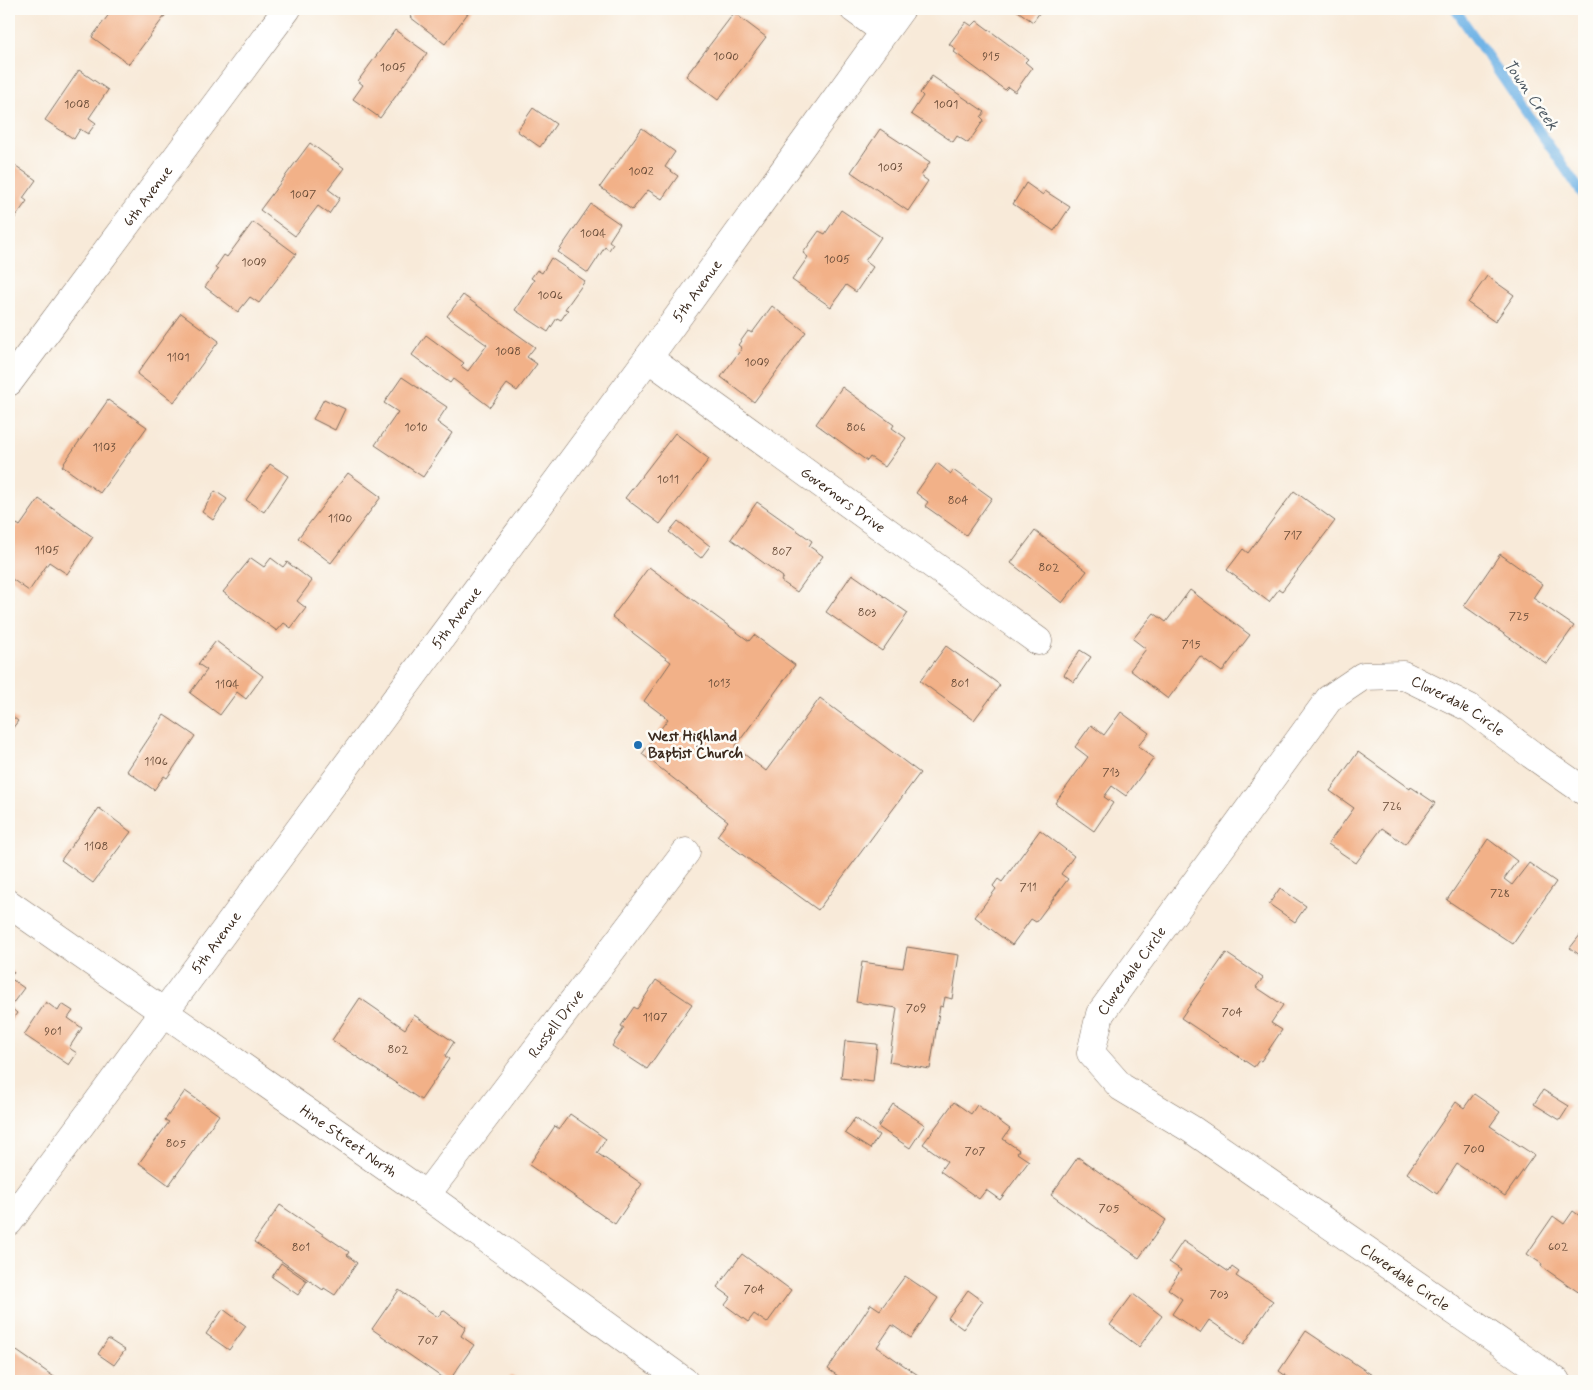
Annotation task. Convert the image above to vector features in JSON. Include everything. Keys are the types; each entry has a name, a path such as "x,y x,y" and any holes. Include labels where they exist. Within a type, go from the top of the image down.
{"street":[{"name":"6th Avenue","path":"9,382 286,9"},
{"path":"854,9 884,31"},
{"name":"5th Avenue","path":"9,1222 648,358 901,9"},
{"name":"Governors Drive","path":"648,358 1038,641"},
{"name":"Cloverdale Circle","path":"1556,1381 1191,1129 1121,1087 1091,1053 1100,1014 1329,699 1363,676 1403,675 1470,708 1584,791"},
{"name":"Russell Drive","path":"426,1195 686,852"},
{"name":"Hine Street North","path":"9,904 426,1195 684,1381"}],"building":[{"path":"113,9 170,9 129,64 92,37"},
{"path":"416,9 471,9 445,44 410,17"},
{"path":"1015,9 1042,9 1033,22"},
{"path":"734,13 766,37 718,100 686,76"},
{"path":"977,21 1028,59 1025,62 1032,68 1015,92 1008,87 1005,90 954,52 956,49 949,44 966,22 972,26"},
{"path":"395,30 427,53 380,118 353,99 363,85 358,81"},
{"path":"79,70 108,90 89,118 96,123 88,134 80,129 74,139 45,120"},
{"path":"932,76 985,112 981,117 984,120 968,143 957,136 953,142 911,114 923,96 920,93"},
{"path":"533,108 556,124 540,147 517,131"},
{"path":"642,128 675,152 665,167 678,176 662,199 648,190 632,210 600,187"},
{"path":"880,129 930,162 921,176 928,181 908,211 851,172"},
{"path":"310,143 344,168 328,189 340,198 329,214 318,206 295,236 260,210"},
{"path":"9,161 36,180 23,198 27,201 9,226"},
{"path":"1026,183 1043,195 1045,191 1070,207 1054,231 1013,204"},
{"path":"591,204 620,224 609,241 613,244 609,250 605,247 588,273 558,252"},
{"path":"841,210 881,237 865,261 873,267 856,292 846,285 831,307 792,280 808,257 803,253 819,231 825,234"},
{"path":"253,222 296,254 259,303 250,297 238,312 205,287 218,270 215,268 224,255 227,257"},
{"path":"551,258 585,281 565,309 568,310 561,320 557,318 548,332 515,310 534,280 531,278 537,270 542,273"},
{"path":"1487,276 1514,295 1495,322 1468,303"},
{"path":"463,295 535,347 527,357 537,364 517,391 507,384 490,407 453,379 450,383 412,355 426,335 464,363 461,366 468,371 487,345 447,316"},
{"path":"772,306 806,332 754,402 721,377 742,348 738,345 748,331 752,333"},
{"path":"181,313 219,341 174,402 137,374"},
{"path":"402,377 447,407 437,422 452,433 423,477 375,445 398,412 384,403"},
{"path":"842,387 894,425 892,428 906,438 885,467 870,457 867,461 816,424"},
{"path":"324,399 345,409 335,430 313,419"},
{"path":"108,400 147,427 100,493 62,466"},
{"path":"675,433 709,459 660,524 625,498"},
{"path":"937,463 951,474 953,470 992,498 966,535 925,506 928,502 916,493"},
{"path":"270,464 288,476 264,512 246,500"},
{"path":"348,473 381,497 331,563 298,538"},
{"path":"215,491 227,499 213,520 202,512"},
{"path":"1294,491 1335,521 1282,591 1279,589 1269,602 1227,570 1243,549 1248,553"},
{"path":"39,499 93,537 67,574 49,562 29,591 9,577 9,536 17,524 20,526"},
{"path":"757,502 812,541 809,546 823,556 797,592 781,581 783,577 731,539"},
{"path":"678,521 710,546 701,558 669,532"},
{"path":"1035,531 1087,571 1062,603 1011,563"},
{"path":"1500,554 1542,584 1533,598 1574,626 1547,664 1464,606"},
{"path":"251,558 264,567 271,558 283,567 287,562 312,581 297,601 306,608 291,628 284,623 277,631 223,592"},
{"path":"649,567 749,641 754,635 795,665 735,747 766,771 820,698 920,773 818,910 717,836 728,821 642,754 668,719 644,701 671,662 612,617"},
{"path":"852,574 908,613 882,651 826,612"},
{"path":"1190,590 1250,635 1222,672 1200,656 1168,699 1130,670 1146,649 1133,639 1154,613 1166,622"},
{"path":"216,641 263,676 246,699 237,692 220,715 190,693 207,670 198,664"},
{"path":"946,646 1000,685 974,720 920,681"},
{"path":"1080,650 1091,657 1074,682 1064,675"},
{"path":"1121,712 1149,733 1138,746 1154,758 1126,796 1112,786 1104,797 1113,803 1094,831 1055,803 1088,757 1075,747 1091,725 1104,735"},
{"path":"9,714 18,721 9,733"},
{"path":"164,715 195,736 167,778 164,776 154,790 127,771"},
{"path":"1358,752 1410,789 1411,787 1435,803 1405,844 1382,828 1356,863 1328,844 1354,808 1330,791"},
{"path":"99,808 131,832 93,883 61,860"},
{"path":"1040,830 1074,856 1061,874 1068,879 1036,922 1031,919 1012,945 975,917 996,889 993,886 998,879 1002,882"},
{"path":"1488,839 1517,861 1504,879 1512,885 1529,863 1556,882 1513,944 1447,900"},
{"path":"1280,888 1306,906 1295,922 1269,904"},
{"path":"1584,930 1584,958 1570,948"},
{"path":"907,947 959,955 952,999 945,997 943,1007 940,1006 930,1069 889,1062 897,1008 856,1002 862,962 903,968"},
{"path":"1226,953 1263,978 1256,987 1283,1005 1271,1023 1282,1030 1261,1061 1259,1060 1254,1067 1181,1018"},
{"path":"9,969 14,972 10,978 24,988 10,1007 17,1013 10,1023 9,1022"},
{"path":"656,980 692,1004 647,1069 612,1046 624,1028 621,1026 634,1007 637,1009"},
{"path":"360,998 405,1029 414,1015 454,1042 445,1056 449,1059 421,1100 332,1040"},
{"path":"46,1002 58,1011 62,1004 73,1011 68,1018 82,1028 69,1048 77,1053 69,1065 24,1035"},
{"path":"845,1041 877,1044 873,1082 841,1078"},
{"path":"1543,1090 1569,1106 1560,1120 1534,1104"},
{"path":"185,1091 219,1115 169,1185 139,1163 169,1122 165,1120"},
{"path":"1474,1094 1500,1112 1490,1126 1534,1155 1505,1196 1457,1164 1437,1194 1407,1173 1456,1102 1464,1108"},
{"path":"954,1102 971,1114 977,1105 1010,1129 1003,1139 1019,1150 1017,1153 1029,1161 1000,1200 986,1190 979,1199 940,1171 947,1161 923,1144"},
{"path":"893,1104 925,1125 910,1148 878,1127"},
{"path":"570,1114 606,1139 597,1153 642,1184 615,1224 529,1165 555,1126 559,1129"},
{"path":"855,1118 879,1135 870,1149 845,1133"},
{"path":"1078,1157 1166,1220 1139,1258 1051,1195"},
{"path":"280,1205 349,1252 347,1255 357,1263 335,1295 324,1288 323,1290 254,1242"},
{"path":"1573,1211 1584,1219 1584,1296 1527,1254 1553,1216 1564,1224"},
{"path":"1183,1241 1229,1272 1232,1267 1239,1272 1236,1276 1273,1301 1244,1344 1209,1320 1200,1333 1172,1314 1182,1299 1168,1289 1181,1270 1169,1262"},
{"path":"742,1254 791,1290 767,1323 754,1314 748,1322 725,1305 731,1297 717,1287"},
{"path":"281,1263 307,1281 298,1295 272,1277"},
{"path":"905,1276 938,1298 911,1338 892,1325 877,1347 918,1375 914,1381 845,1381 828,1369 871,1304 880,1310"},
{"path":"399,1290 438,1317 443,1310 466,1327 461,1336 474,1345 449,1381 372,1329"},
{"path":"968,1290 983,1301 963,1329 948,1318"},
{"path":"1133,1294 1162,1316 1139,1347 1110,1325"},
{"path":"223,1309 246,1326 229,1350 206,1334"},
{"path":"1306,1331 1381,1381 1293,1381 1279,1371"},
{"path":"108,1339 125,1350 114,1365 98,1354"},
{"path":"14,1349 60,1381 9,1381 9,1357"},
{"path":"511,1375 521,1381 506,1381"}],"waterway":[{"name":"Town Creek","path":"1455,9 1584,196"}],"place":[{"name":"West Highland Baptist Church","path":"638,745"}]}
